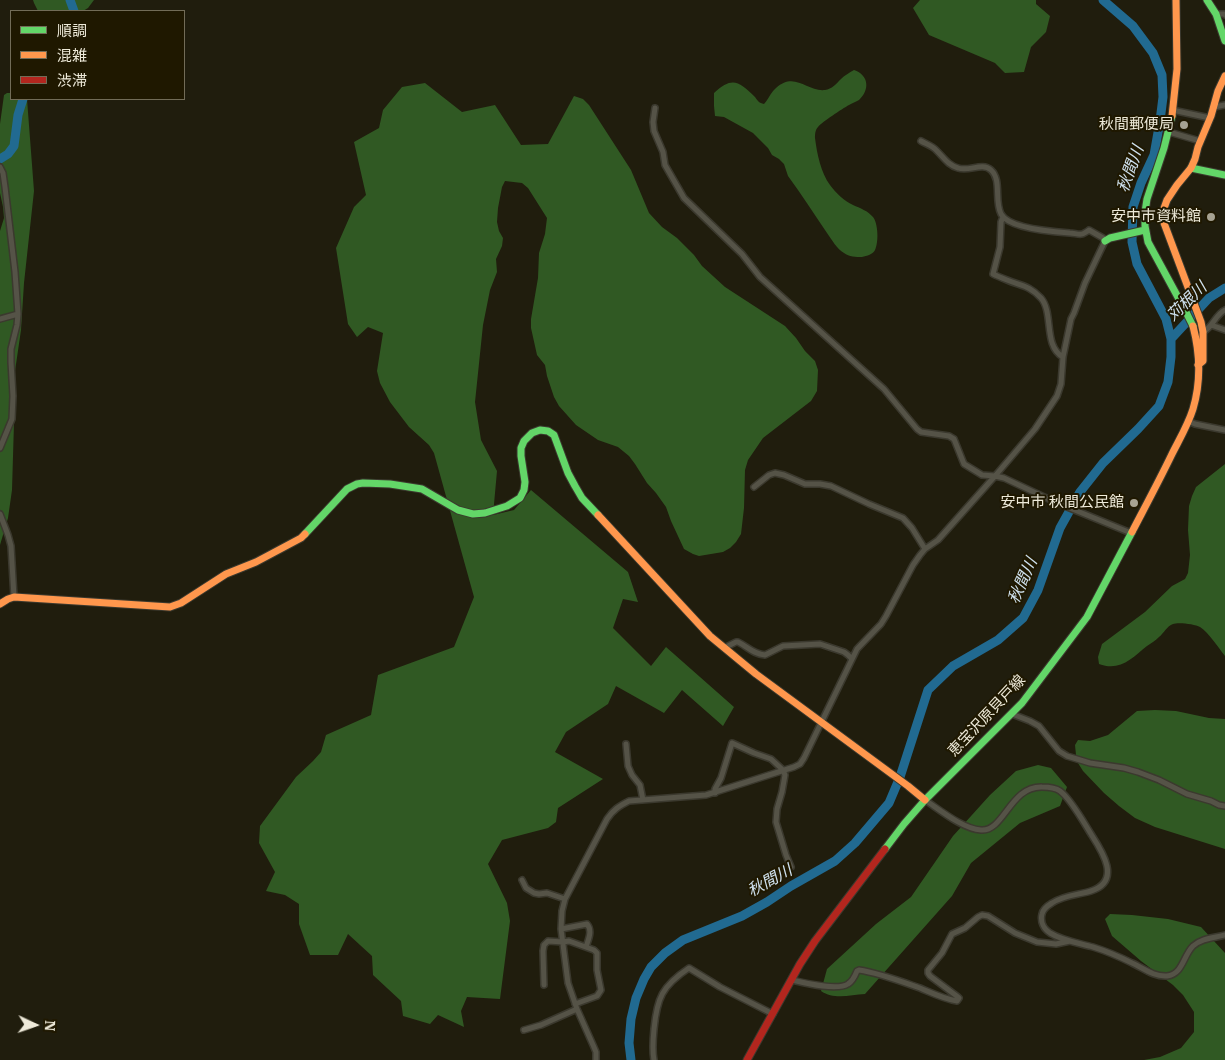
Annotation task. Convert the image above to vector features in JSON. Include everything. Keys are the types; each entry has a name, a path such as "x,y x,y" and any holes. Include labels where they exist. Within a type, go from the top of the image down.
{"main road":[{"name":"恵宝沢原貝戸線","path":"747,1060 815,941 898,832 925,800 1022,703 1087,617 1159,481 1188,421 1196,400 1198,384 1197,347 1192,324 1142,230 1146,201 1169,132 1177,70 1176,0"},
{"path":"1207,0 1215,9 1225,41"},
{"path":"1225,76 1191,168 1225,175"},
{"name":"恵宝沢原貝戸線","path":"1191,168 1167,200 1163,215 1164,223 1199,314 1203,332 1203,362 1198,365"},
{"path":"1105,241 1142,230"},
{"path":"0,604 14,597 170,607 176,605 226,574 256,562 301,538 347,489 357,484 415,487 423,489 463,511 476,514 488,512 509,505 519,499 525,480 521,451 523,441 535,431 546,430 553,434 558,443 572,480 582,498 710,636 756,674 925,800"}],"street":[{"path":"1217,14 1225,15"},
{"path":"1214,107 1225,106"},
{"path":"655,108 654,131 663,152 665,165 684,198 742,254 760,277 884,389 917,430 949,436 954,439 964,464 982,475 996,476 1131,533"},
{"path":"1172,110 1210,118"},
{"path":"1169,132 1200,141"},
{"path":"921,141 935,149 950,165 966,169 985,166 995,174 998,204 1003,217 1000,247 993,274 1025,285 1041,298 1046,307 1049,331 1053,344 1058,353 1063,357"},
{"path":"0,167 6,187 18,314 11,350 12,419 0,448"},
{"path":"596,1060 596,1052 576,1007 568,983 561,929 562,911 565,899 613,810 629,801 678,798 715,793 800,764 857,649 881,624 913,564 925,549 938,540 996,476 1035,429 1057,396 1061,384 1063,357 1070,319 1105,241 1089,230 1082,234 1042,231 1013,223 1003,217"},
{"path":"1203,332 1208,330 1217,316 1225,310"},
{"path":"0,319 18,314"},
{"path":"1212,325 1225,330"},
{"path":"1188,421 1225,430"},
{"path":"754,487 769,475 775,473 805,484 830,486 904,518 925,549"},
{"path":"0,514 11,546 14,597"},
{"path":"724,648 738,642 753,652 765,655 783,646 820,644 844,652 852,659"},
{"path":"1012,714 1039,726 1059,751 1067,756 1090,763 1109,765 1138,772 1187,794 1225,806"},
{"path":"715,793 732,743 771,758 785,774 776,822 791,867"},
{"path":"626,744 628,766 640,785 644,800"},
{"path":"925,800 959,822 974,829 984,830 993,827 1012,803 1029,789 1035,787 1053,788 1062,793 1095,840 1105,858 1108,871 1105,881 1099,887 1069,895 1046,907 1043,911 1042,923 1044,928 1050,933 1119,957 1153,973 1167,976 1178,972 1194,946 1200,942 1225,935"},
{"path":"522,880 526,888 534,893 546,893 565,899"},
{"path":"792,980 827,986 842,986 850,983 857,971 861,970 957,1001 959,998 930,976 928,970 942,954 952,934 970,925 978,917 988,916 1015,933 1037,942 1056,944 1071,941"},
{"path":"561,929 587,924 590,935 586,947"},
{"path":"524,1030 541,1025 597,996 600,990 597,953 594,950 569,941 548,942 544,945 543,951 544,985"},
{"path":"654,1060 654,1026 659,998 672,980 689,968 720,987 773,1014"}],"green space":[{"path":"33,0 94,0 85,10 38,10"},
{"path":"920,0 1036,0 1036,4 1050,16 1046,32 1031,47 1024,72 1005,73 995,63 929,35 913,8"},
{"path":"854,70 863,75 865,79 866,87 863,96 820,125 815,132 815,138 820,163 830,185 843,199 866,211 875,220 877,242 875,250 873,253 862,257 848,255 839,249 788,176 784,164 772,155 768,148 753,133 724,117 715,116 714,106 714,93 726,84 740,84 759,102 764,104 774,90 783,83 789,81 801,83 812,88 825,90 832,87"},
{"path":"425,83 462,112 495,105 521,145 548,144 574,96 583,99 589,105 631,170 649,213 662,227 677,238 702,266 725,287 785,326 815,361 818,370 817,391 811,401 763,438 748,460 745,470 741,534 736,542 723,552 699,556 684,549 666,507 629,456 618,447 598,440 576,425 559,406 554,397 545,365 537,355 531,328 538,278 539,253 545,234 547,218 528,188 522,183 505,181 502,187 497,222 503,238 502,246 496,259 497,272 490,290 483,325 475,402 481,440 497,471 493,515 514,510 531,490 628,572 638,602 623,599 613,628 651,666 666,647 734,707 723,726 682,690 664,713 616,686 608,704 566,732 555,752 603,779 558,808 556,822 548,828 502,840 488,864 507,903 510,921 500,999 467,997 461,1011 464,1027 438,1015 430,1024 403,1016 401,1001 373,975 372,956 348,934 338,955 310,955 299,924 299,904 285,895 266,891 275,872 259,843 260,826 296,777 321,752 326,735 371,715 378,675 454,647 474,597 434,453 429,445 409,427 390,402 380,383 377,371 383,333 368,327 357,337 348,324 336,248 354,207 366,195 354,142 379,128 383,110 402,87"},
{"path":"10,93 10,100 27,100 34,191 21,330 14,378 16,399 12,490 8,518 0,545 0,231 4,218 0,193 0,124 4,95"},
{"path":"1225,464 1225,656 1210,636 1200,627 1179,623 1169,626 1156,640 1131,659 1113,666 1099,664 1098,657 1102,644 1145,612 1172,586 1185,579 1188,573 1190,555 1188,530 1189,506 1192,496 1196,487"},
{"path":"1137,711 1176,711 1209,718 1225,719 1225,849 1155,827 1135,818 1104,793 1078,763 1075,745 1078,740 1090,741 1108,735"},
{"path":"1038,765 1051,768 1067,787 1060,806 1020,823 971,863 952,896 865,994 837,996 821,991 827,969 876,924 911,897 953,836 990,795 1016,771"},
{"path":"1110,914 1168,919 1201,927 1225,953 1225,1060 1144,1060 1160,1057 1181,1048 1194,1032 1194,1012 1183,995 1173,985 1112,936 1105,919"}],"waterway":[{"path":"70,0 74,10"},
{"name":"秋間川","path":"631,1060 629,1043 631,1019 636,998 651,967 665,953 683,940 742,916 767,902 835,861 855,843 889,803 900,777 928,690 953,666 998,640 1023,618 1038,590 1060,528 1080,492 1103,463 1159,406 1168,382 1171,339 1166,319 1137,264 1132,242 1133,207 1141,183 1154,155 1163,97 1162,75 1153,53 1133,26 1103,0"},
{"path":"0,159 8,154 14,146 18,115 23,100"},
{"name":"苅根川","path":"1171,339 1209,298 1225,288"}],"traffic: fast":[{"path":"1207,0 1216,14 1225,41"},
{"path":"1172,116 1164,148 1147,199 1145,226 1148,242 1193,326"},
{"path":"1191,168 1225,175"},
{"path":"1105,241 1110,238 1145,230"},
{"path":"305,534 347,489 363,483 390,484 422,489 458,510 473,514 485,513 507,506 520,498 524,490 525,482 521,456 521,448 524,441 532,433 540,430 548,431 554,435 568,473 575,486 582,498 598,515"},
{"path":"885,849 925,800 1022,703 1087,617 1132,532"}],"traffic: slow":[{"path":"1172,116 1177,69 1176,0"},
{"path":"1198,365 1203,361 1201,322 1164,223 1163,211 1167,200 1191,168 1225,76"},
{"path":"1132,532 1189,421 1196,399 1199,368 1193,326"},
{"path":"598,515 710,636 756,674 925,800"},
{"path":"0,604 14,597 170,607 181,603 226,574 256,562 305,534"}],"traffic: jam":[{"path":"747,1060 800,964 815,941 885,849"}],"place":[{"name":"秋間郵便局","path":"1184,125"},
{"name":"安中市資料館","path":"1211,217"},
{"name":"安中市 秋間公民館","path":"1134,503"}]}
